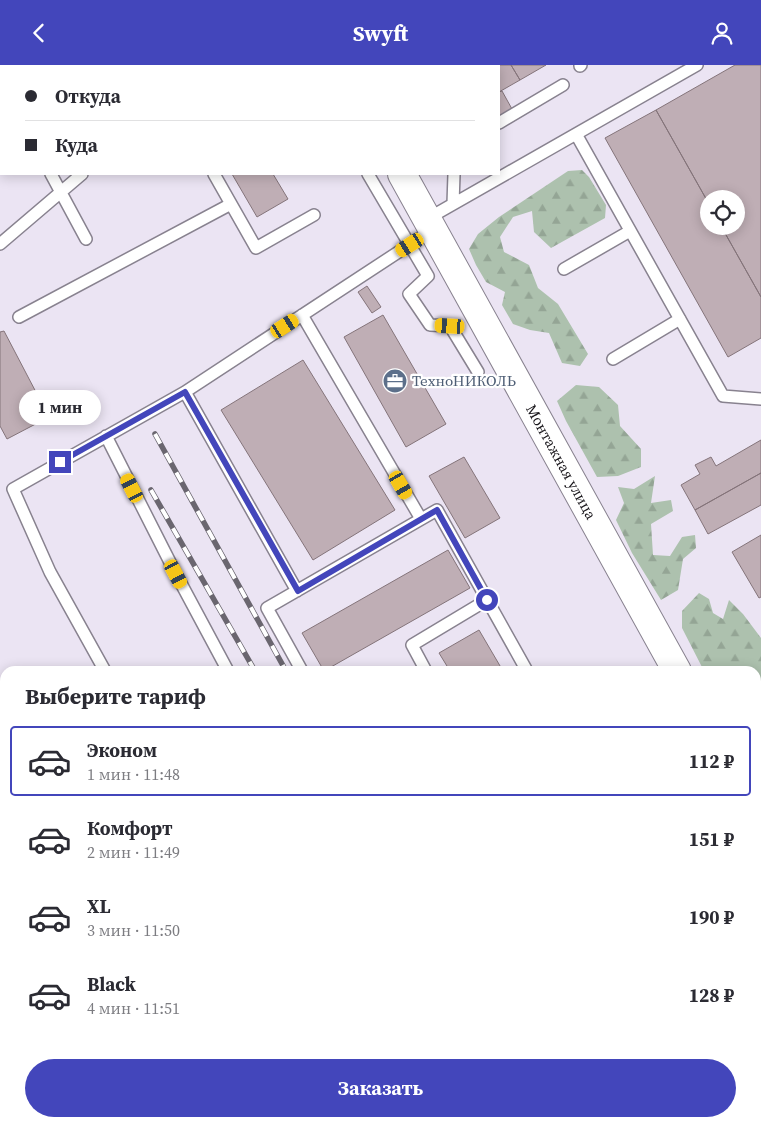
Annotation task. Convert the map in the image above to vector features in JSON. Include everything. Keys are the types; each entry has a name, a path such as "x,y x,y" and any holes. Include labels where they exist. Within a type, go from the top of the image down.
{"street":[{"name":"Монтажная улица","path":"403,175 674,666"}],"lane":[{"path":"102,666 50,572 13,489 185,392 410,245 453,204 697,65"},
{"path":"500,122 563,85"},
{"path":"576,134 723,396 761,399"},
{"path":"51,175 86,239"},
{"path":"0,244 81,175"},
{"path":"215,175 256,249 314,215"},
{"path":"369,175 428,276 409,294 430,325 450,326 478,372"},
{"path":"453,204 454,175"},
{"path":"19,317 231,204"},
{"path":"564,269 630,231"},
{"path":"302,315 421,519"},
{"path":"613,359 680,319"},
{"path":"185,392 298,591"},
{"path":"106,436 225,666"},
{"path":"299,666 267,608 437,510 524,666"},
{"path":"423,666 412,645 487,600"}],"green space":[{"path":"582,170 589,177 606,205 605,218 551,248 534,232 532,211 513,217 500,237 504,252 529,265 538,288 558,304 588,354 580,366 562,363 549,333 530,330 513,324 502,305 505,292 486,282 469,249 478,234 499,217 568,171"},
{"path":"576,385 599,387 618,405 620,426 641,449 641,467 618,476 597,477 557,401"},
{"path":"655,476 651,503 671,500 673,511 651,524 653,555 670,556 682,537 695,535 696,548 683,559 678,590 661,600 632,553 616,520 624,503 618,487 634,489"},
{"path":"699,593 709,599 713,613 723,619 729,600 743,614 761,638 761,666 701,666 682,628 682,611"}],"building":[{"path":"500,65 511,65 520,80 500,91"},
{"path":"511,65 546,65 520,80"},
{"path":"735,65 761,65 761,297 726,235 745,235 745,190 701,190 656,110"},
{"path":"502,91 512,109 500,115 500,92"},
{"path":"656,110 701,190 700,235 726,235 761,297 761,338 728,357 605,138"},
{"path":"233,175 274,175 288,199 257,217"},
{"path":"367,286 381,307 372,313 358,292"},
{"name":"ТехноНИКОЛЬ","path":"383,315 446,424 406,447 344,337"},
{"path":"4,331 49,417 7,439 0,426 0,332"},
{"path":"303,360 395,510 313,560 221,410"},
{"path":"761,440 761,473 695,510 681,485 700,474 695,465 711,457 716,466"},
{"path":"464,457 500,518 465,538 429,476"},
{"path":"761,473 761,505 708,534 695,510"},
{"path":"761,535 761,597 759,598 732,552"},
{"path":"448,550 470,588 333,666 321,666 302,633"},
{"path":"479,630 500,666 447,666 439,653"}],"railway":[{"path":"155,434 283,666"},
{"path":"151,490 252,666"}],"place":[{"name":"ТехноНИКОЛЬ","path":"395,381"}],"route":[{"path":"60,462 185,392 298,591 437,510 487,600"}]}
